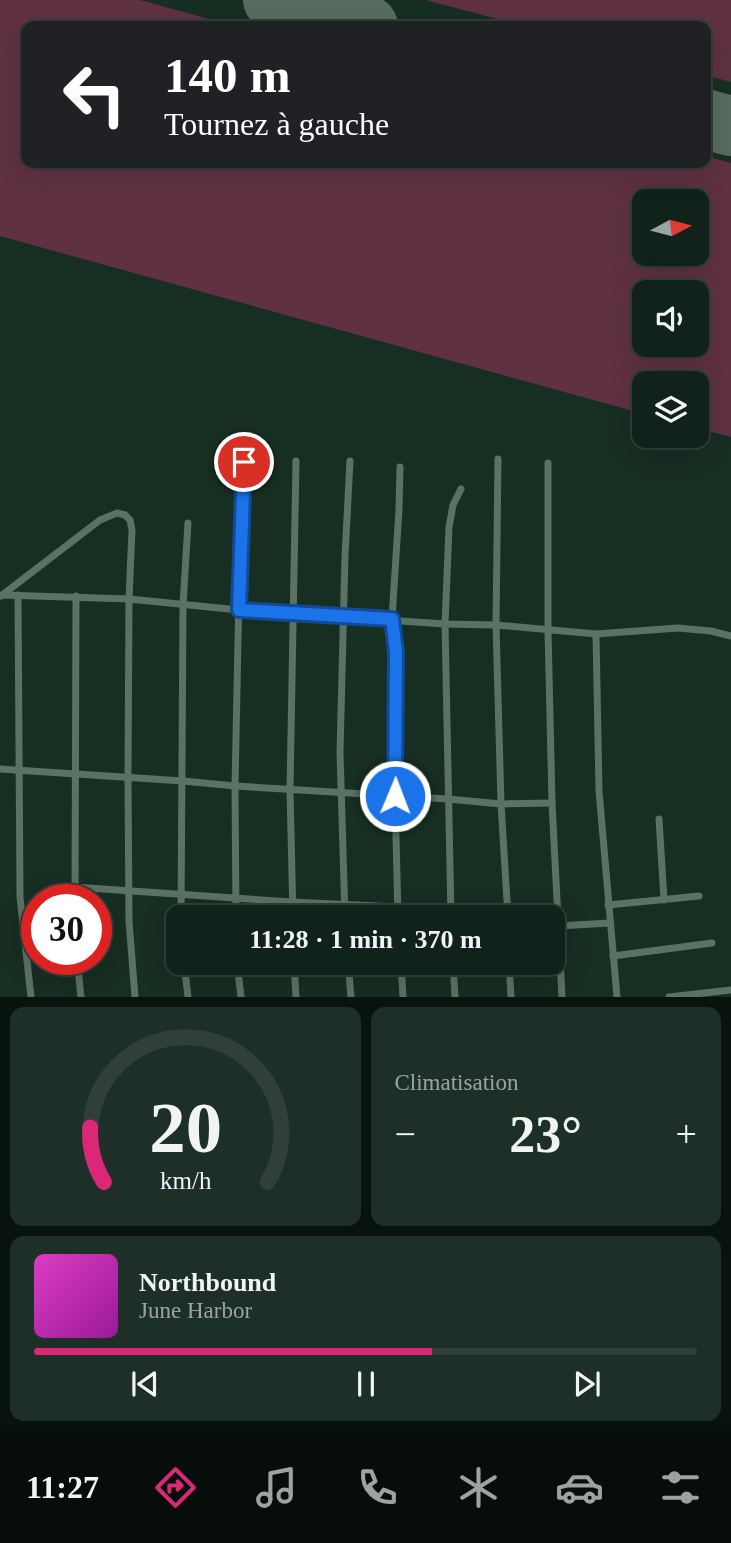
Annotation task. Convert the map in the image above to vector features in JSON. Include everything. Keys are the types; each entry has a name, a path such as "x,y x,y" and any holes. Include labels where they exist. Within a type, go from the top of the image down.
{"street":[{"path":"498,459 496,625 501,804 507,905"},
{"path":"292,905 290,790 296,461"},
{"path":"112,890 345,905 340,752 350,461"},
{"path":"235,905 235,786 244,462"},
{"path":"548,463 548,630 555,905"},
{"path":"398,905 395,796 396,652 392,619 400,467"},
{"path":"451,905 445,624 449,527 453,505 460,489"},
{"path":"1,595 100,520 117,513 130,520 129,892 130,948 135,997"},
{"path":"181,905 183,605 188,523"},
{"path":"1,595 129,599 239,610 496,625 596,635 678,628 731,636"},
{"path":"18,595 20,897 30,997"},
{"path":"74,884 76,596"},
{"path":"596,635 599,791 617,997"},
{"path":"0,769 501,804 552,803"},
{"path":"659,819 664,900"},
{"path":"608,905 699,896"},
{"path":"565,922 610,923"},
{"path":"613,956 712,943"},
{"path":"79,975 82,997"},
{"path":"185,975 188,997"},
{"path":"238,975 241,997"},
{"path":"295,975 296,997"},
{"path":"349,975 351,997"},
{"path":"402,975 403,997"},
{"path":"454,975 455,997"},
{"path":"510,975 511,997"},
{"path":"560,975 562,997"},
{"path":"669,997 731,989"}],"shaded area":[{"path":"0,0 140,0 217,21 21,21 21,168 711,168 711,158 731,163 731,437 709,431 709,371 632,371 632,411 0,236"},
{"path":"426,0 731,0 731,82 711,77 711,21 504,21"}],"runway":[{"path":"273,0 350,21"},
{"path":"711,121 731,126"}],"route":[{"path":"244,462 239,610 392,619 396,639 395,796"}]}
